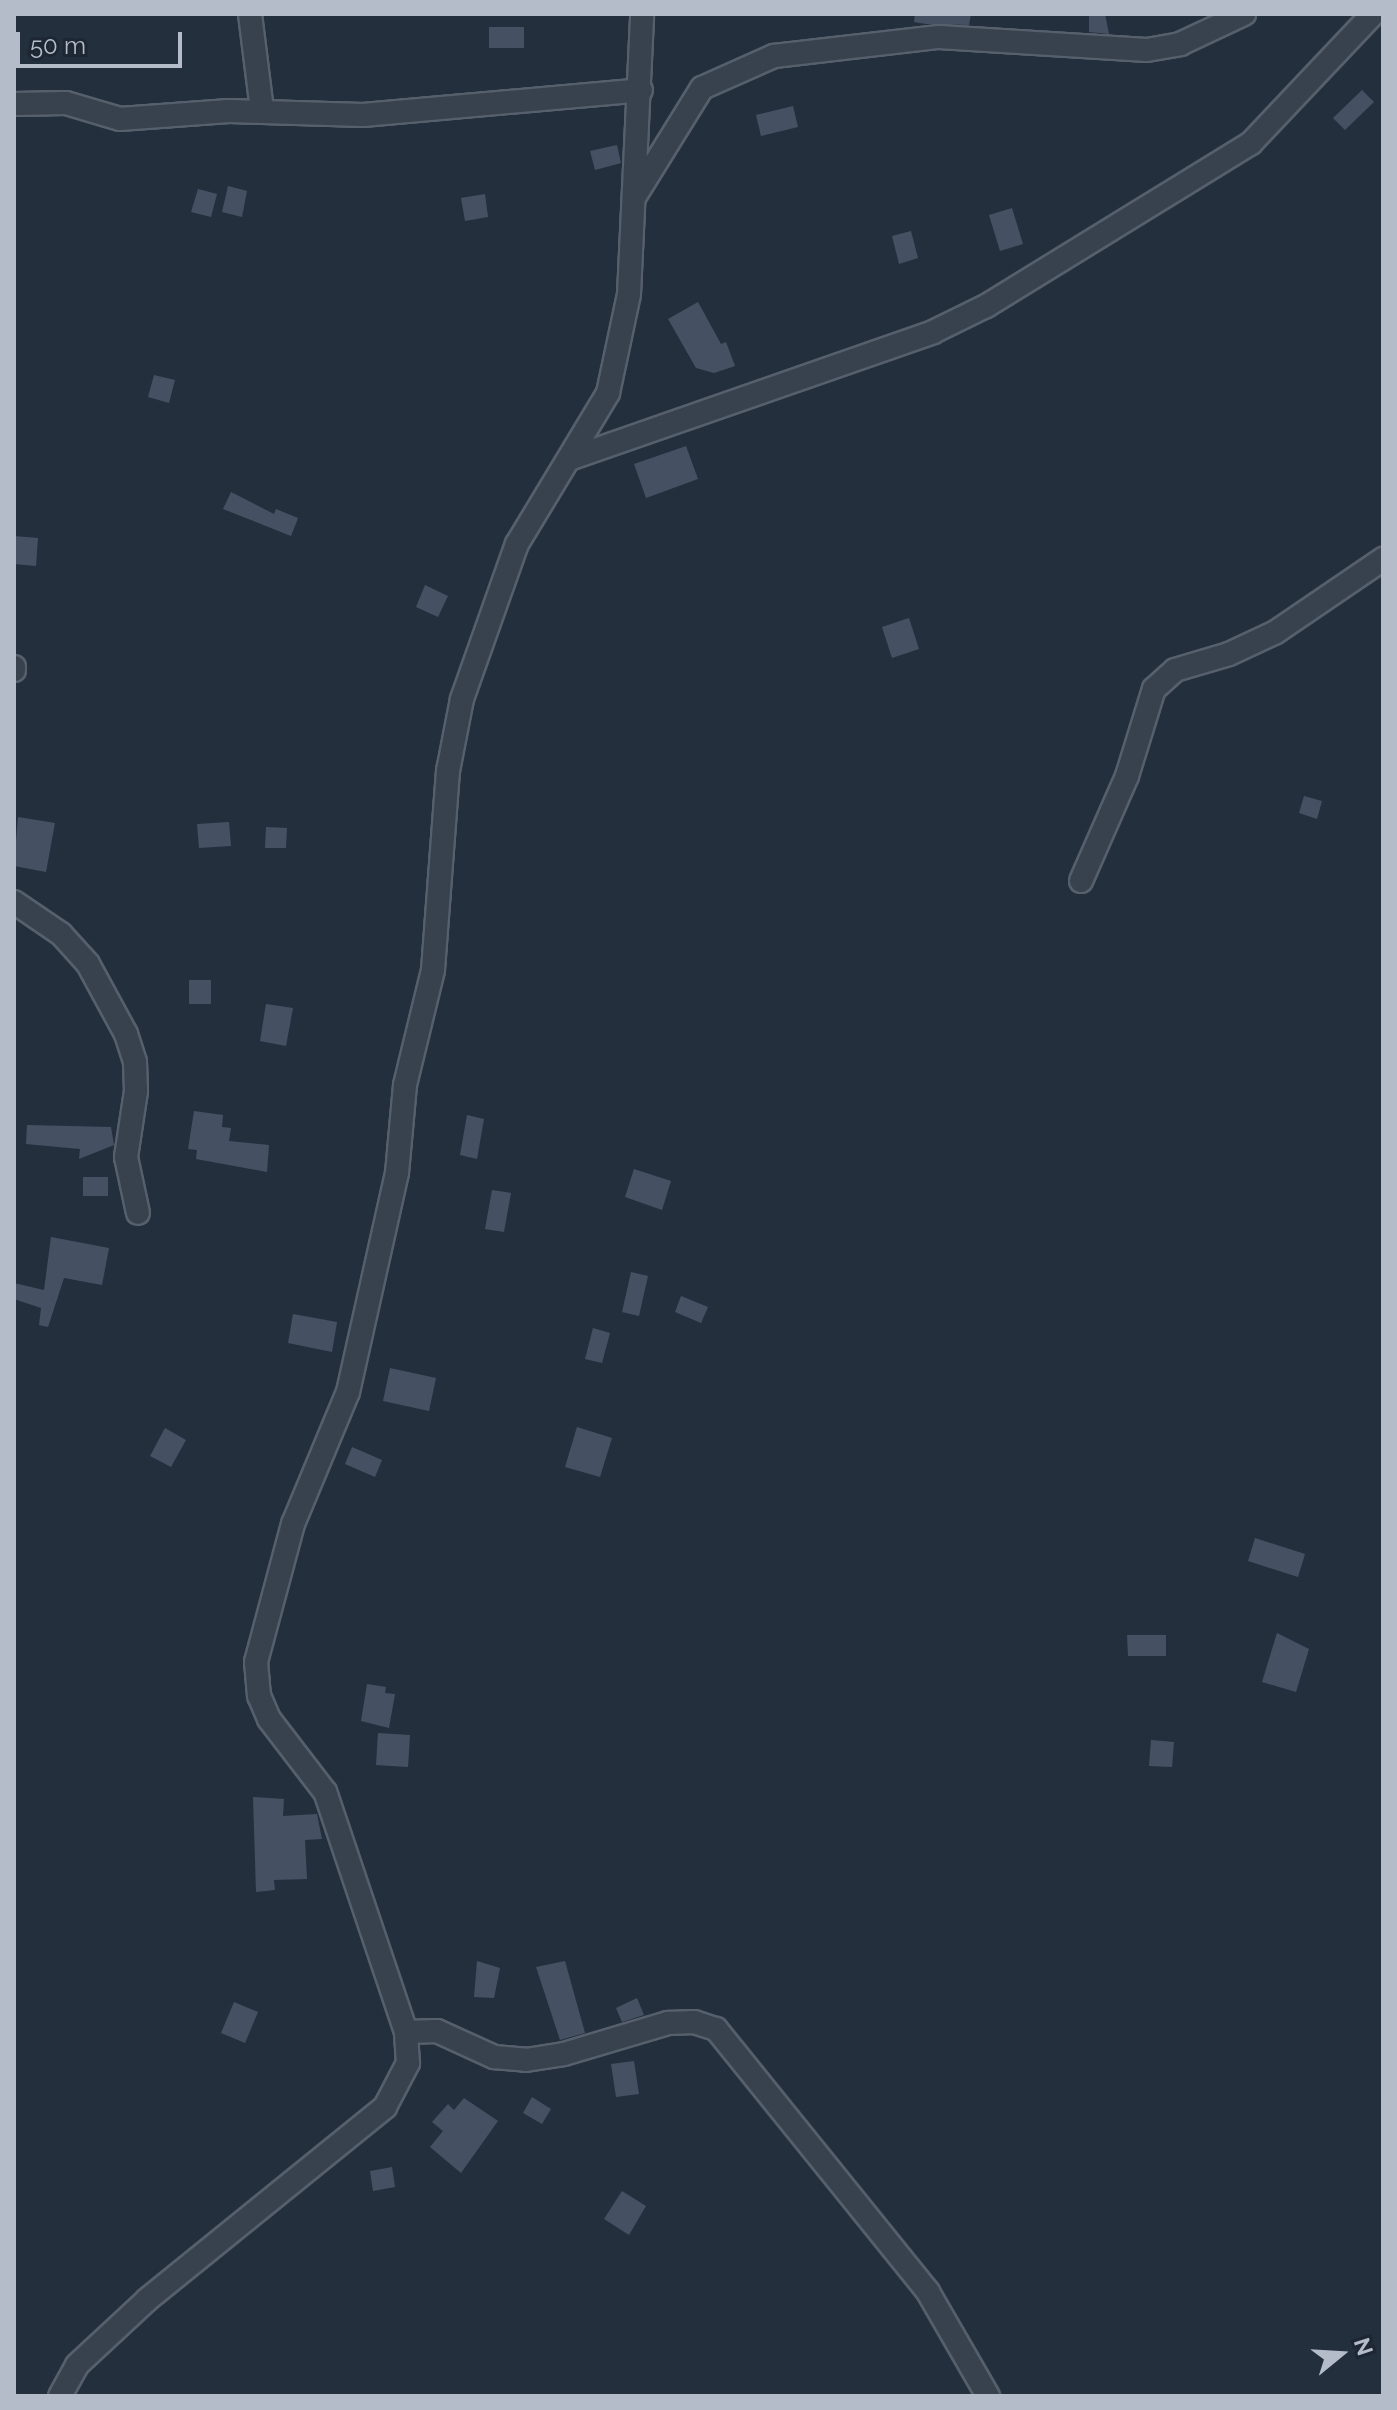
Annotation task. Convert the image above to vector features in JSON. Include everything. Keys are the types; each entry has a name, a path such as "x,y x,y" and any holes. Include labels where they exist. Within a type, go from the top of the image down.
{"street":[{"path":"250,14 262,111"},
{"path":"60,2396 77,2365 148,2299 385,2107 408,2063 406,2032 325,1792 269,1719 259,1696 256,1662 293,1524 348,1392 397,1173 405,1085 433,970 448,771 462,699 517,544 572,458 608,393 629,294 641,90 642,14"},
{"path":"633,200 702,88 774,56 939,37 1147,50 1180,44 1244,14"},
{"path":"572,458 933,332 986,306 1251,143 1373,14"},
{"path":"14,104 66,103 120,119 262,111 363,115 641,90"},
{"path":"1081,881 1127,776 1154,689 1175,670 1229,654 1276,632 1383,559"},
{"path":"14,902 61,934 88,964 126,1034 135,1062 136,1091 126,1157 138,1213"},
{"path":"406,2032 437,2031 494,2057 526,2060 564,2054 668,2023 694,2022 716,2029 928,2292 988,2396"}],"building":[{"path":"915,14 971,14 969,25 914,22"},
{"path":"1089,14 1105,14 1109,34 1089,32"},
{"path":"489,27 524,27 524,48 489,48"},
{"path":"1362,90 1374,102 1345,130 1333,118"},
{"path":"793,106 798,127 761,136 756,115"},
{"path":"617,145 621,163 595,170 590,151"},
{"path":"228,186 247,191 242,217 222,212"},
{"path":"198,189 217,194 211,217 191,212"},
{"path":"485,194 488,217 465,221 461,198"},
{"path":"1012,208 1023,244 1000,251 989,215"},
{"path":"911,231 918,258 899,264 892,236"},
{"path":"698,302 721,344 726,342 735,366 714,373 696,368 668,319"},
{"path":"154,375 175,380 169,403 148,397"},
{"path":"686,446 698,479 646,498 634,464"},
{"path":"231,492 274,514 276,509 298,518 291,536 223,509"},
{"path":"14,536 38,538 36,566 14,564"},
{"path":"425,585 448,596 438,617 416,607"},
{"path":"909,618 919,649 892,658 882,627"},
{"path":"1304,796 1322,801 1317,819 1299,813"},
{"path":"18,817 55,823 46,872 14,866"},
{"path":"229,822 231,846 199,848 197,824"},
{"path":"266,827 287,828 286,848 265,848"},
{"path":"189,980 211,980 211,1004 189,1004"},
{"path":"266,1004 293,1008 286,1046 260,1041"},
{"path":"194,1111 223,1115 222,1127 231,1128 229,1141 269,1145 267,1172 196,1159 197,1150 188,1149"},
{"path":"467,1115 484,1119 477,1159 460,1155"},
{"path":"27,1125 111,1127 114,1145 79,1159 80,1149 26,1144"},
{"path":"634,1169 671,1181 662,1210 625,1197"},
{"path":"83,1177 108,1177 108,1196 83,1196"},
{"path":"492,1190 511,1193 504,1232 485,1229"},
{"path":"51,1237 109,1248 102,1285 64,1278 48,1327 39,1325 41,1308 14,1299 14,1283 44,1290"},
{"path":"631,1272 648,1276 639,1316 622,1312"},
{"path":"681,1296 708,1307 701,1323 675,1312"},
{"path":"293,1314 337,1322 332,1352 288,1343"},
{"path":"593,1328 610,1333 602,1363 585,1359"},
{"path":"390,1368 436,1378 429,1411 383,1401"},
{"path":"577,1427 612,1438 600,1477 565,1467"},
{"path":"165,1428 186,1440 171,1467 150,1456"},
{"path":"352,1447 382,1460 375,1477 345,1464"},
{"path":"1255,1538 1305,1554 1298,1577 1248,1561"},
{"path":"1277,1633 1309,1649 1296,1692 1262,1682"},
{"path":"1127,1635 1166,1635 1166,1656 1128,1656"},
{"path":"367,1684 386,1687 385,1693 395,1694 389,1728 361,1721"},
{"path":"378,1733 410,1735 408,1767 376,1765"},
{"path":"1151,1740 1174,1742 1172,1767 1149,1766"},
{"path":"253,1797 284,1799 283,1816 317,1814 322,1839 305,1840 307,1879 274,1880 275,1890 256,1892"},
{"path":"477,1961 500,1968 494,1998 474,1997"},
{"path":"565,1961 585,2033 560,2040 536,1967"},
{"path":"637,1998 644,2015 622,2022 616,2008"},
{"path":"234,2002 258,2012 245,2043 221,2033"},
{"path":"634,2061 639,2094 616,2097 611,2064"},
{"path":"532,2097 551,2109 542,2124 523,2113"},
{"path":"464,2098 498,2121 461,2173 430,2147 443,2131 432,2122 448,2104 454,2110"},
{"path":"392,2167 395,2187 373,2191 370,2171"},
{"path":"622,2191 646,2206 629,2235 604,2219"}]}
